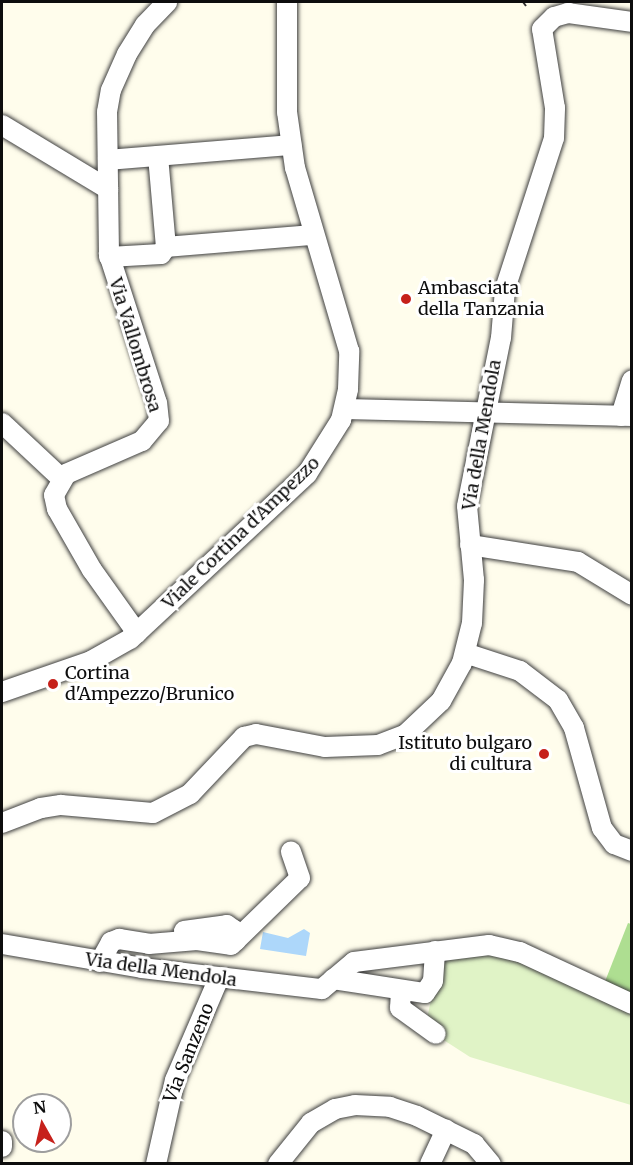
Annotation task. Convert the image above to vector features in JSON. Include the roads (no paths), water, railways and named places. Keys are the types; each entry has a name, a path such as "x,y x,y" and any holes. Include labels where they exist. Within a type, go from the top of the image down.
{"street":[{"name":"Via Vallombrosa","path":"61,478 142,441 159,421 157,403 110,257 107,112 111,90 140,32 167,2"},
{"name":"Viale Cortina d'Ampezzo","path":"2,692 91,661 137,633 307,474 326,448 345,409 348,348 313,235 291,145 284,42 287,2"},
{"name":"Via della Mendola","path":"2,823 49,806 102,806 147,814 166,809 190,794 239,740 250,735 325,747 387,743 406,734 432,712 449,690 465,653 475,599 470,545 470,484 486,412 505,289 554,138 555,108 542,29 554,17 568,14 632,22"},
{"path":"2,125 108,189"},
{"path":"108,160 291,145"},
{"path":"110,257 161,254 166,247 158,156"},
{"path":"166,247 313,235"},
{"path":"345,409 626,416 632,381"},
{"path":"2,423 61,478 54,491 57,509 92,570 137,633"},
{"path":"470,545 578,562 632,595"},
{"path":"465,653 520,671 558,700 574,728 602,828 614,844 632,851"},
{"path":"100,962 109,944 116,940 149,944 205,940 227,946 236,941 300,878 291,852"},
{"path":"161,935 227,925 234,930 236,941"},
{"name":"Via della Mendola","path":"2,944 100,962 219,978 327,984 425,993 431,989 435,951"},
{"path":"327,984 354,962 489,945 520,952 632,1004"},
{"name":"Via Sanzeno","path":"156,1164 175,1080 219,978"},
{"path":"401,990 400,1008 436,1034"},
{"path":"278,1164 303,1130 343,1106 400,1110 474,1144 490,1164"},
{"path":"430,1164 446,1130"},
{"path":"2,1141 2,1147"}],"water":[{"path":"304,929 310,933 306,956 260,949 263,932 288,938"}],"place":[{"name":"Ambasciata della Tanzania","path":"406,299"},
{"name":"Cortina d'Ampezzo/Brunico","path":"53,684"},
{"name":"Istituto bulgaro di cultura","path":"544,754"}]}
